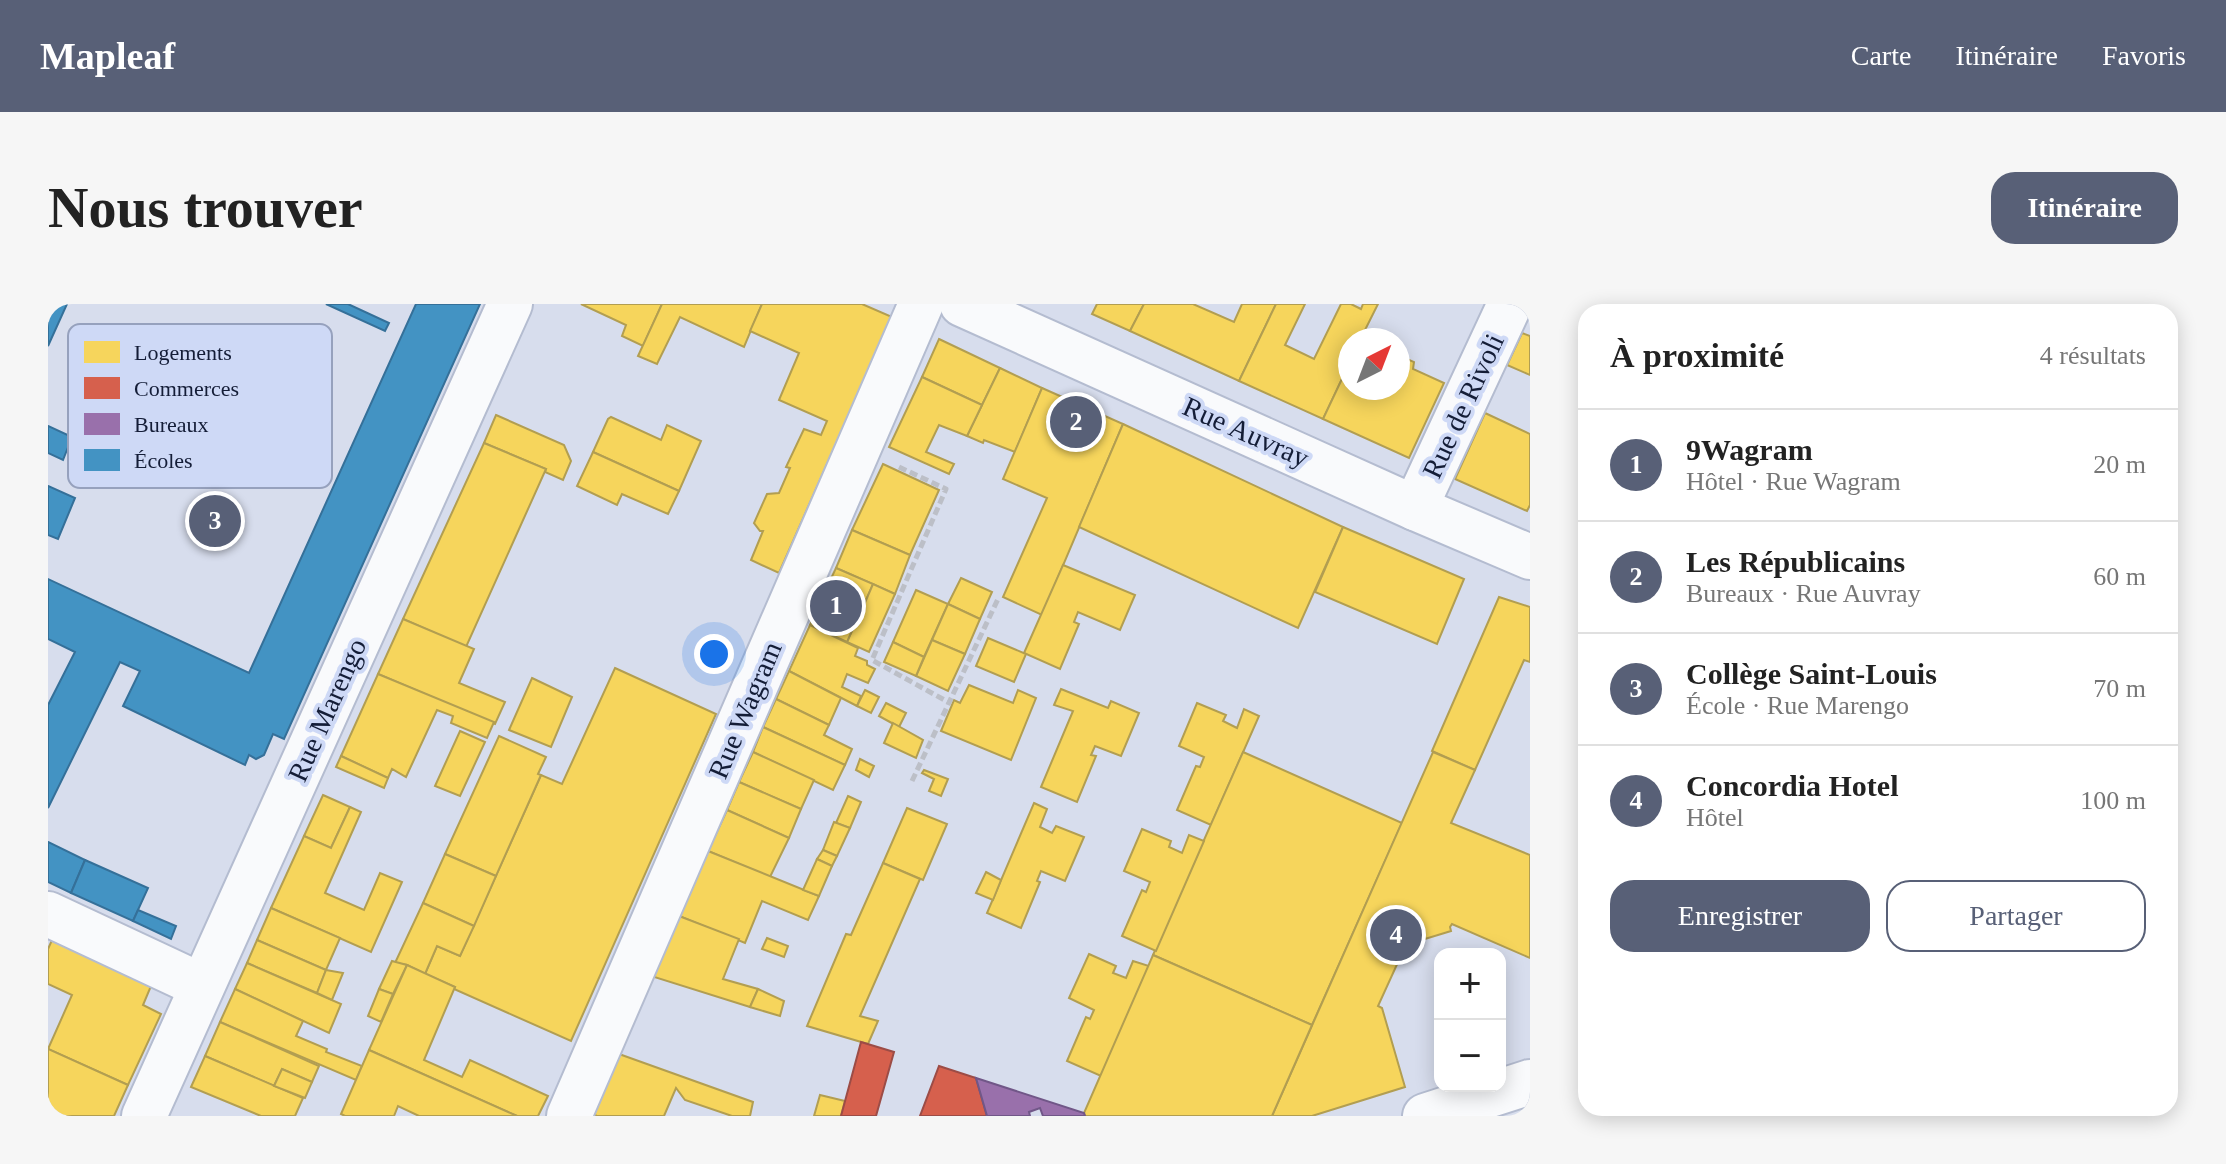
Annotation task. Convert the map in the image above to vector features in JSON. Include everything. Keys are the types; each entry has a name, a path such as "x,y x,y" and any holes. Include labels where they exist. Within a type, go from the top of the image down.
{"street":[{"name":"Rue Marengo","path":"144,1116 510,304"},
{"name":"Rue Wagram","path":"569,1116 921,304"},
{"name":"Rue Auvray","path":"962,304 1530,557"},
{"name":"Rue de Rivoli","path":"1415,508 1510,304"},
{"path":"48,914 202,986"},
{"path":"1425,1116 1530,1082"}],"path":[{"path":"858,449 946,489 872,660 948,702"},
{"path":"912,781 998,599"}],"building: Logements":[{"path":"581,304 662,304 643,346 622,336 626,325"},
{"path":"662,304 762,304 744,347 680,317 657,364 638,356"},
{"path":"762,304 862,304 892,317 779,573 751,560 763,531 754,523 767,494 779,493 790,468 786,467 804,429 821,435 827,421 779,400 799,353 750,331"},
{"path":"1097,304 1144,304 1130,331 1092,314"},
{"path":"1144,304 1193,304 1234,322 1242,304 1276,304 1239,381 1130,331"},
{"path":"1276,304 1305,304 1285,345 1314,359 1341,304 1351,304 1361,309 1363,304 1378,304 1366,328 1338,328 1338,387 1323,419 1239,381"},
{"path":"1522,333 1530,336 1530,375 1507,365"},
{"path":"939,339 1000,368 982,405 922,377"},
{"path":"1410,360 1414,362 1413,369 1444,383 1409,458 1323,419 1338,387 1338,400 1410,400"},
{"path":"1000,368 1042,388 1015,452 967,436"},
{"path":"922,377 982,405 967,436 939,425 926,452 954,464 949,474 889,447"},
{"path":"1042,388 1123,424 1042,615 1003,597 1047,498 1003,479"},
{"path":"1485,413 1530,434 1530,505 1527,511 1455,479"},
{"path":"496,415 564,445 571,461 563,480 545,472 546,469 484,443"},
{"path":"611,417 661,440 667,425 701,441 679,491 593,452"},
{"path":"1123,424 1343,527 1298,628 1079,527"},
{"path":"484,443 546,469 466,647 403,619"},
{"path":"593,452 679,491 668,514 622,494 617,505 577,486"},
{"path":"883,464 939,490 910,555 852,530"},
{"path":"1343,527 1464,579 1437,644 1315,592"},
{"path":"852,530 910,555 895,594 836,568"},
{"path":"1063,565 1135,595 1120,630 1078,612 1074,622 1079,624 1060,669 1024,653"},
{"path":"836,568 873,584 864,605 826,589"},
{"path":"961,578 992,592 980,619 948,604"},
{"path":"873,584 895,594 869,652 847,642 855,624 818,608 826,589 864,605"},
{"path":"916,590 948,604 924,657 893,642"},
{"path":"1499,597 1530,607 1530,662 1524,660 1475,770 1432,751"},
{"path":"948,604 980,619 965,654 932,640"},
{"path":"818,608 855,624 847,642 810,625"},
{"path":"403,619 474,649 459,683 505,702 495,724 378,674"},
{"path":"810,625 858,648 855,656 875,669 868,683 847,674 842,687 861,696 857,706 789,671"},
{"path":"988,638 1026,654 1014,682 976,666"},
{"path":"932,640 965,654 948,691 916,676"},
{"path":"893,642 924,657 916,676 884,662"},
{"path":"615,668 716,714 571,1041 425,974 437,946 460,956 541,775 562,784"},
{"path":"789,671 841,698 829,725 776,699"},
{"path":"378,674 494,722 487,738 451,723 453,716 437,710 406,777 392,769 388,778 341,756"},
{"path":"532,678 572,697 551,747 509,730"},
{"path":"969,685 1013,703 1018,690 1036,698 1011,760 941,731 954,700 960,703"},
{"path":"1061,689 1108,708 1111,701 1139,713 1121,756 1095,746 1091,755 1096,756 1077,802 1041,787 1073,711 1054,705"},
{"path":"865,690 879,697 871,713 857,706"},
{"path":"776,699 829,725 824,735 852,749 845,765 763,727"},
{"path":"886,703 906,713 899,727 879,716"},
{"path":"1197,703 1226,715 1223,721 1237,728 1244,709 1259,716 1211,825 1177,810 1196,766 1200,767 1204,757 1179,746"},
{"path":"893,723 923,740 916,758 884,743"},
{"path":"763,727 845,765 833,790 753,752"},
{"path":"460,731 485,742 460,796 435,786"},
{"path":"499,736 546,757 496,876 445,854"},
{"path":"753,752 814,780 801,809 739,782"},
{"path":"1243,752 1402,823 1312,1025 1153,955"},
{"path":"1433,752 1475,770 1451,823 1530,855 1530,958 1452,924 1451,931 1412,943 1409,938 1378,1006 1382,1008 1405,1087 1312,1116 1272,1116"},
{"path":"341,756 388,778 384,788 336,767"},
{"path":"860,759 874,766 869,777 856,770"},
{"path":"924,770 948,779 941,796 929,791 934,779 922,773"},
{"path":"739,782 801,809 789,838 727,810"},
{"path":"323,795 350,807 331,848 304,836"},
{"path":"848,796 861,802 850,828 836,823"},
{"path":"1034,803 1047,809 1040,827 1052,833 1056,826 1084,837 1065,881 1041,871 1037,881 1040,882 1021,928 987,913"},
{"path":"350,807 361,812 325,893 364,910 380,873 402,882 371,952 271,908 304,836 331,848"},
{"path":"907,808 947,824 923,880 883,863"},
{"path":"727,810 789,838 770,877 708,851"},
{"path":"834,822 850,828 837,856 823,850"},
{"path":"1142,829 1171,841 1169,847 1182,853 1189,835 1204,841 1156,951 1122,936 1142,890 1146,892 1150,882 1124,871"},
{"path":"823,850 837,856 832,866 817,859"},
{"path":"708,851 819,896 808,920 762,901 745,943 679,916"},
{"path":"445,854 496,876 474,926 423,903"},
{"path":"817,859 832,866 819,896 803,890"},
{"path":"883,863 920,879 860,1016 878,1021 868,1044 807,1026 846,934 851,935"},
{"path":"986,872 1001,880 993,900 976,893"},
{"path":"423,903 474,926 460,956 437,946 425,974 395,963"},
{"path":"271,908 340,938 326,970 257,940"},
{"path":"679,916 739,939 723,979 758,989 750,1007 651,976"},
{"path":"767,938 788,946 784,957 762,949"},
{"path":"52,940 151,986 143,1005 161,1014 128,1085 48,1049 72,995 48,984 48,949"},
{"path":"257,940 326,970 317,993 247,963"},
{"path":"1089,954 1116,966 1113,973 1126,978 1133,961 1149,966 1101,1076 1067,1061 1086,1017 1090,1019 1094,1010 1069,998"},
{"path":"1153,955 1312,1025 1272,1116 1085,1116"},
{"path":"392,961 407,965 393,994 379,989"},
{"path":"247,963 341,1004 329,1033 235,989"},
{"path":"407,965 455,987 424,1060 462,1077 470,1060 548,1096 538,1116 517,1116 369,1050"},
{"path":"326,970 343,973 332,1000 317,993"},
{"path":"235,989 303,1021 296,1036 362,1066 356,1080 220,1022"},
{"path":"379,989 393,994 381,1022 368,1016"},
{"path":"758,989 784,1001 780,1016 750,1007"},
{"path":"220,1022 319,1066 312,1082 282,1069 274,1086 205,1056"},
{"path":"48,1049 128,1085 114,1116 48,1116"},
{"path":"369,1050 517,1116 419,1116 398,1106 394,1116 345,1116 341,1114"},
{"path":"619,1054 753,1102 750,1116 732,1116 685,1100 676,1088 664,1116 592,1114"},
{"path":"205,1056 303,1098 295,1116 261,1116 191,1087"},
{"path":"282,1069 312,1082 305,1098 274,1086"},
{"path":"820,1095 845,1101 841,1116 814,1116"}],"building: Commerces":[{"path":"861,1042 894,1052 876,1116 841,1116"},
{"path":"939,1066 976,1078 987,1116 920,1116"}],"building: Bureaux":[{"path":"976,1078 1084,1113 1085,1116 1043,1116 1040,1108 1029,1112 1030,1116 987,1116"}],"building: Écoles":[{"path":"48,304 67,304 48,346"},
{"path":"326,304 348,304 389,323 385,331"},
{"path":"416,304 480,304 284,739 273,734 264,755 256,759 249,755 245,765 123,706 140,671 120,662 48,808 48,705 75,652 48,639 48,579 249,673"},
{"path":"48,426 68,435 68,447 63,460 48,453"},
{"path":"48,486 75,498 58,539 48,535"},
{"path":"48,842 85,860 71,893 48,882"},
{"path":"85,860 148,888 133,921 71,893"},
{"path":"138,910 176,926 171,939 133,921"}],"place":[{"name":"Les Républicains","path":"1076,422"},
{"name":"Collège Saint-Louis","path":"215,521"},
{"name":"9Wagram","path":"836,606"},
{"name":"Concordia Hotel","path":"1396,935"}]}
